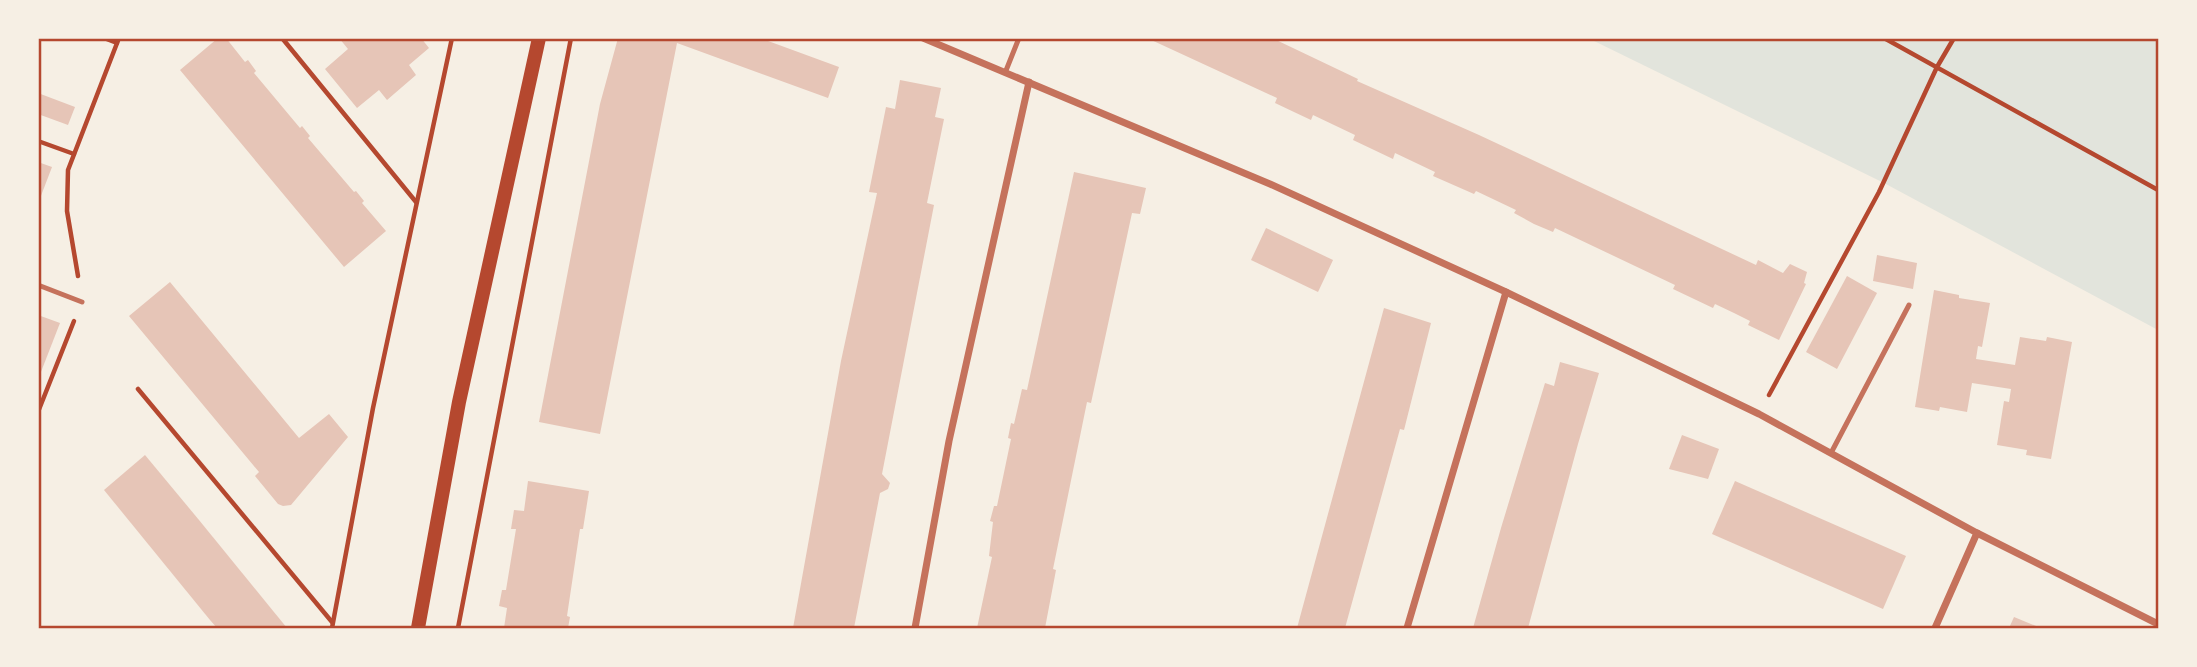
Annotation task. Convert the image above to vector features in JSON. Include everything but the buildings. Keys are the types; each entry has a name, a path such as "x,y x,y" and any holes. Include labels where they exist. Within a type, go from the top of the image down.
{"main road":[{"path":"418,628 459,402 539,38"}],"street":[{"path":"923,38 1270,184 1506,292 1759,414 1977,533 2158,624"},
{"path":"915,628 949,441 1029,82"},
{"path":"1407,628 1506,292"},
{"path":"1935,628 1977,533"}],"lane":[{"path":"1006,73 1019,38"},
{"path":"38,285 82,302"},
{"path":"1831,453 1909,305"}],"path":[{"path":"39,410 82,302 67,211 68,170 118,41 104,38"},
{"path":"282,38 417,203"},
{"path":"332,625 373,408 452,38"},
{"path":"458,628 571,38"},
{"path":"1884,38 2158,190"},
{"path":"1759,414 1879,192 1937,67 1954,38"},
{"path":"38,141 74,154"},
{"path":"138,389 332,625"}],"shaded area":[{"path":"1590,39 2158,39 2158,330 1884,183"}]}
